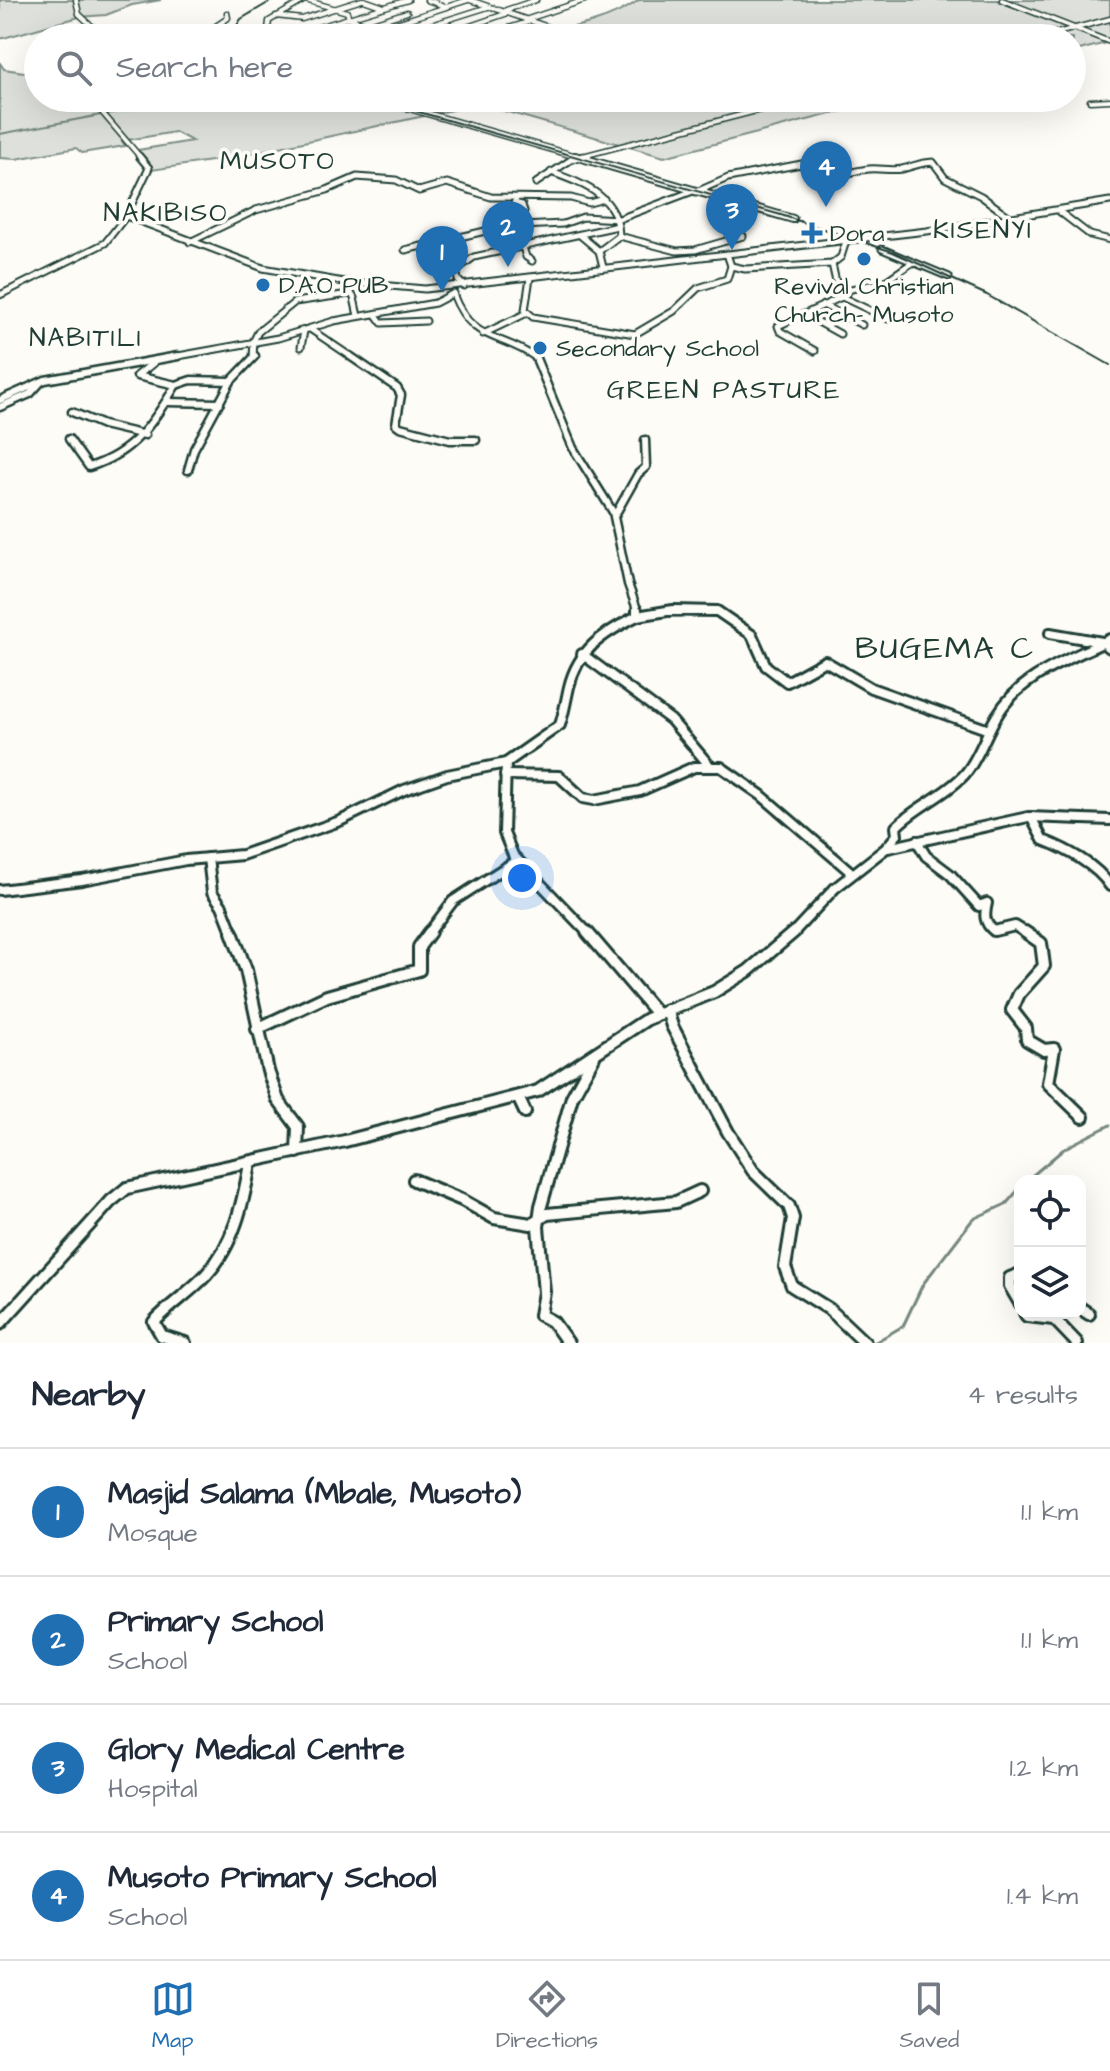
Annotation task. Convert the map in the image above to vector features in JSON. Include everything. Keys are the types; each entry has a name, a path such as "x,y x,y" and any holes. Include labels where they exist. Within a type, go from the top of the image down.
{"main road":[{"path":"421,112 793,219"}],"street":[{"path":"76,0 79,14 90,24"},
{"path":"267,24 305,0 347,12 349,18"},
{"path":"276,16 302,19 359,0 418,16"},
{"path":"329,24 408,0"},
{"path":"427,0 447,7"},
{"path":"392,24 469,0 540,24"},
{"path":"473,24 536,0"},
{"path":"517,24 585,0"},
{"path":"1002,0 1062,24"},
{"path":"342,6 364,13"},
{"path":"433,24 488,7"},
{"path":"371,24 407,12"},
{"path":"222,24 228,18 227,13"},
{"path":"349,18 365,24"},
{"path":"1086,25 1110,19"},
{"path":"1086,33 1110,42"},
{"path":"1090,101 1110,100"},
{"path":"0,295 105,243 126,216 149,168 102,112"},
{"path":"536,183 572,159 753,112"},
{"path":"464,287 456,271 462,263 479,255 524,247 617,222 670,198 740,175 817,161 828,173 846,176 866,169 902,169 913,163 933,162 945,178 981,196 1011,218"},
{"path":"551,172 593,187 617,222 619,236"},
{"path":"190,242 256,210 327,190 357,177 396,180 419,191 447,183 475,194 516,199 571,198 589,203 604,199"},
{"path":"504,228 524,211 522,205 514,203 516,199"},
{"path":"126,216 263,268 344,282 425,289 464,287 603,267 927,231 1060,212 1110,201"},
{"path":"1060,212 1090,235 1110,240"},
{"path":"405,250 504,228 554,222 563,224 583,217 617,222"},
{"path":"504,228 524,247 526,257 532,261"},
{"path":"576,234 589,239 599,251 603,267"},
{"path":"619,236 677,251 695,250 743,236"},
{"path":"599,251 619,236"},
{"path":"731,266 745,269 832,264 841,257 847,238"},
{"path":"882,249 949,277"},
{"path":"483,334 527,313 548,322 635,334 665,317 698,288 727,279 731,266 727,254"},
{"path":"815,351 778,329 778,326 842,297 848,290 884,282 913,262"},
{"path":"832,264 836,282 848,290"},
{"path":"527,313 525,302 530,278"},
{"path":"344,282 354,298 358,316"},
{"path":"0,400 41,382 154,362 307,330 358,316 435,303 464,287"},
{"path":"188,470 194,449 231,381 255,356 254,340 258,332 295,302 349,294"},
{"path":"453,294 464,316 483,334 538,360 541,376 573,448 614,517 637,616"},
{"path":"842,297 888,319"},
{"path":"823,305 862,325"},
{"path":"804,314 840,334"},
{"path":"376,315 382,323 426,321"},
{"path":"301,347 307,330"},
{"path":"307,330 397,388 401,395 396,424 404,429 450,440 476,440"},
{"path":"154,362 137,376 176,385 191,380 231,381"},
{"path":"0,407 30,394 41,382"},
{"path":"69,439 89,467 112,459 145,435 176,385"},
{"path":"167,402 220,403"},
{"path":"72,412 103,425 145,435"},
{"path":"614,517 638,474 646,467 645,440"},
{"path":"0,890 242,855 340,821 404,790 447,775 506,763 560,725 582,654 603,634 637,616 673,610 717,611 752,635 766,666 787,682 825,661 871,688 989,730"},
{"path":"1050,633 1107,643"},
{"path":"0,1324 111,1201 127,1188 250,1164 518,1097 548,1086 662,1012 720,989 758,964 852,873 885,849 897,835 896,827 906,816 966,773 1009,696 1021,685 1107,643"},
{"path":"582,654 671,720 709,765"},
{"path":"506,763 504,833 517,860 662,1012 753,1171 789,1206 793,1218 785,1267 792,1286 829,1309 865,1343"},
{"path":"505,775 559,776 583,798 594,800 640,791 694,767 721,767 761,795 782,817 852,873"},
{"path":"885,849 1031,817 1110,820"},
{"path":"1031,817 1043,840 1063,848 1105,878 1110,886"},
{"path":"917,841 926,856 950,874 973,903 979,906 987,903 984,921 987,927 994,931 1015,926 1041,943 1044,966 1019,994 1012,1010 1026,1028 1027,1040 1044,1050 1054,1049 1048,1083 1083,1117"},
{"path":"208,858 212,892 222,906 240,950 257,1029 278,1100 298,1127 297,1152"},
{"path":"257,1029 269,1027 304,1006 343,990 419,970 419,947 453,901 517,860"},
{"path":"568,1343 553,1322 540,1315 544,1292 538,1221 572,1097 595,1055"},
{"path":"518,1097 525,1112"},
{"path":"185,1343 162,1336 154,1322 173,1301 206,1275 222,1256 246,1189 250,1164"},
{"path":"414,1180 462,1200 494,1218 527,1224 547,1214 676,1202 700,1191"},
{"path":"1014,1276 1010,1278 1010,1286 1014,1293"},
{"path":"1054,1319 1077,1343"}],"shaded area":[{"path":"0,0 161,0 132,5 106,15 79,17 54,24 24,24 24,32 0,39"},
{"path":"639,0 1110,0 1110,42 1086,48 1086,24 584,24 625,9"},
{"path":"0,63 4,69 24,72 24,112 443,112 224,159 152,170 138,150 192,141 175,132 122,141 125,146 82,153 76,148 16,159 0,158"},
{"path":"508,112 839,112 664,157"}],"waterway":[{"path":"106,114 118,112"},
{"path":"0,134 101,115"},
{"path":"1033,1175 1065,1148 1110,1125"},
{"path":"874,1343 903,1326 923,1284 973,1219 1006,1204 1014,1195"}],"railway":[{"path":"238,24 273,0"},
{"path":"419,112 781,215 893,252 987,295 1110,365"}],"place":[{"name":"Musoto Primary School","path":"826,207"},
{"name":"Dora","path":"812,233"},
{"name":"Glory Medical Centre","path":"732,250"},
{"name":"Revival Christian Church- Musoto","path":"864,259"},
{"name":"Primary School","path":"508,267"},
{"name":"D.A.O PUB","path":"263,285"},
{"name":"Masjid Salama (Mbale, Musoto)","path":"442,292"},
{"name":"Secondary School","path":"540,348"}],"district":[{"name":"MUSOTO","path":"278,160"},
{"name":"NAKIBISO","path":"166,212"},
{"name":"KISENYI","path":"983,229"},
{"name":"NABITILI","path":"86,337"},
{"name":"GREEN PASTURE","path":"724,389"},
{"name":"BUGEMA C","path":"945,647"}]}
